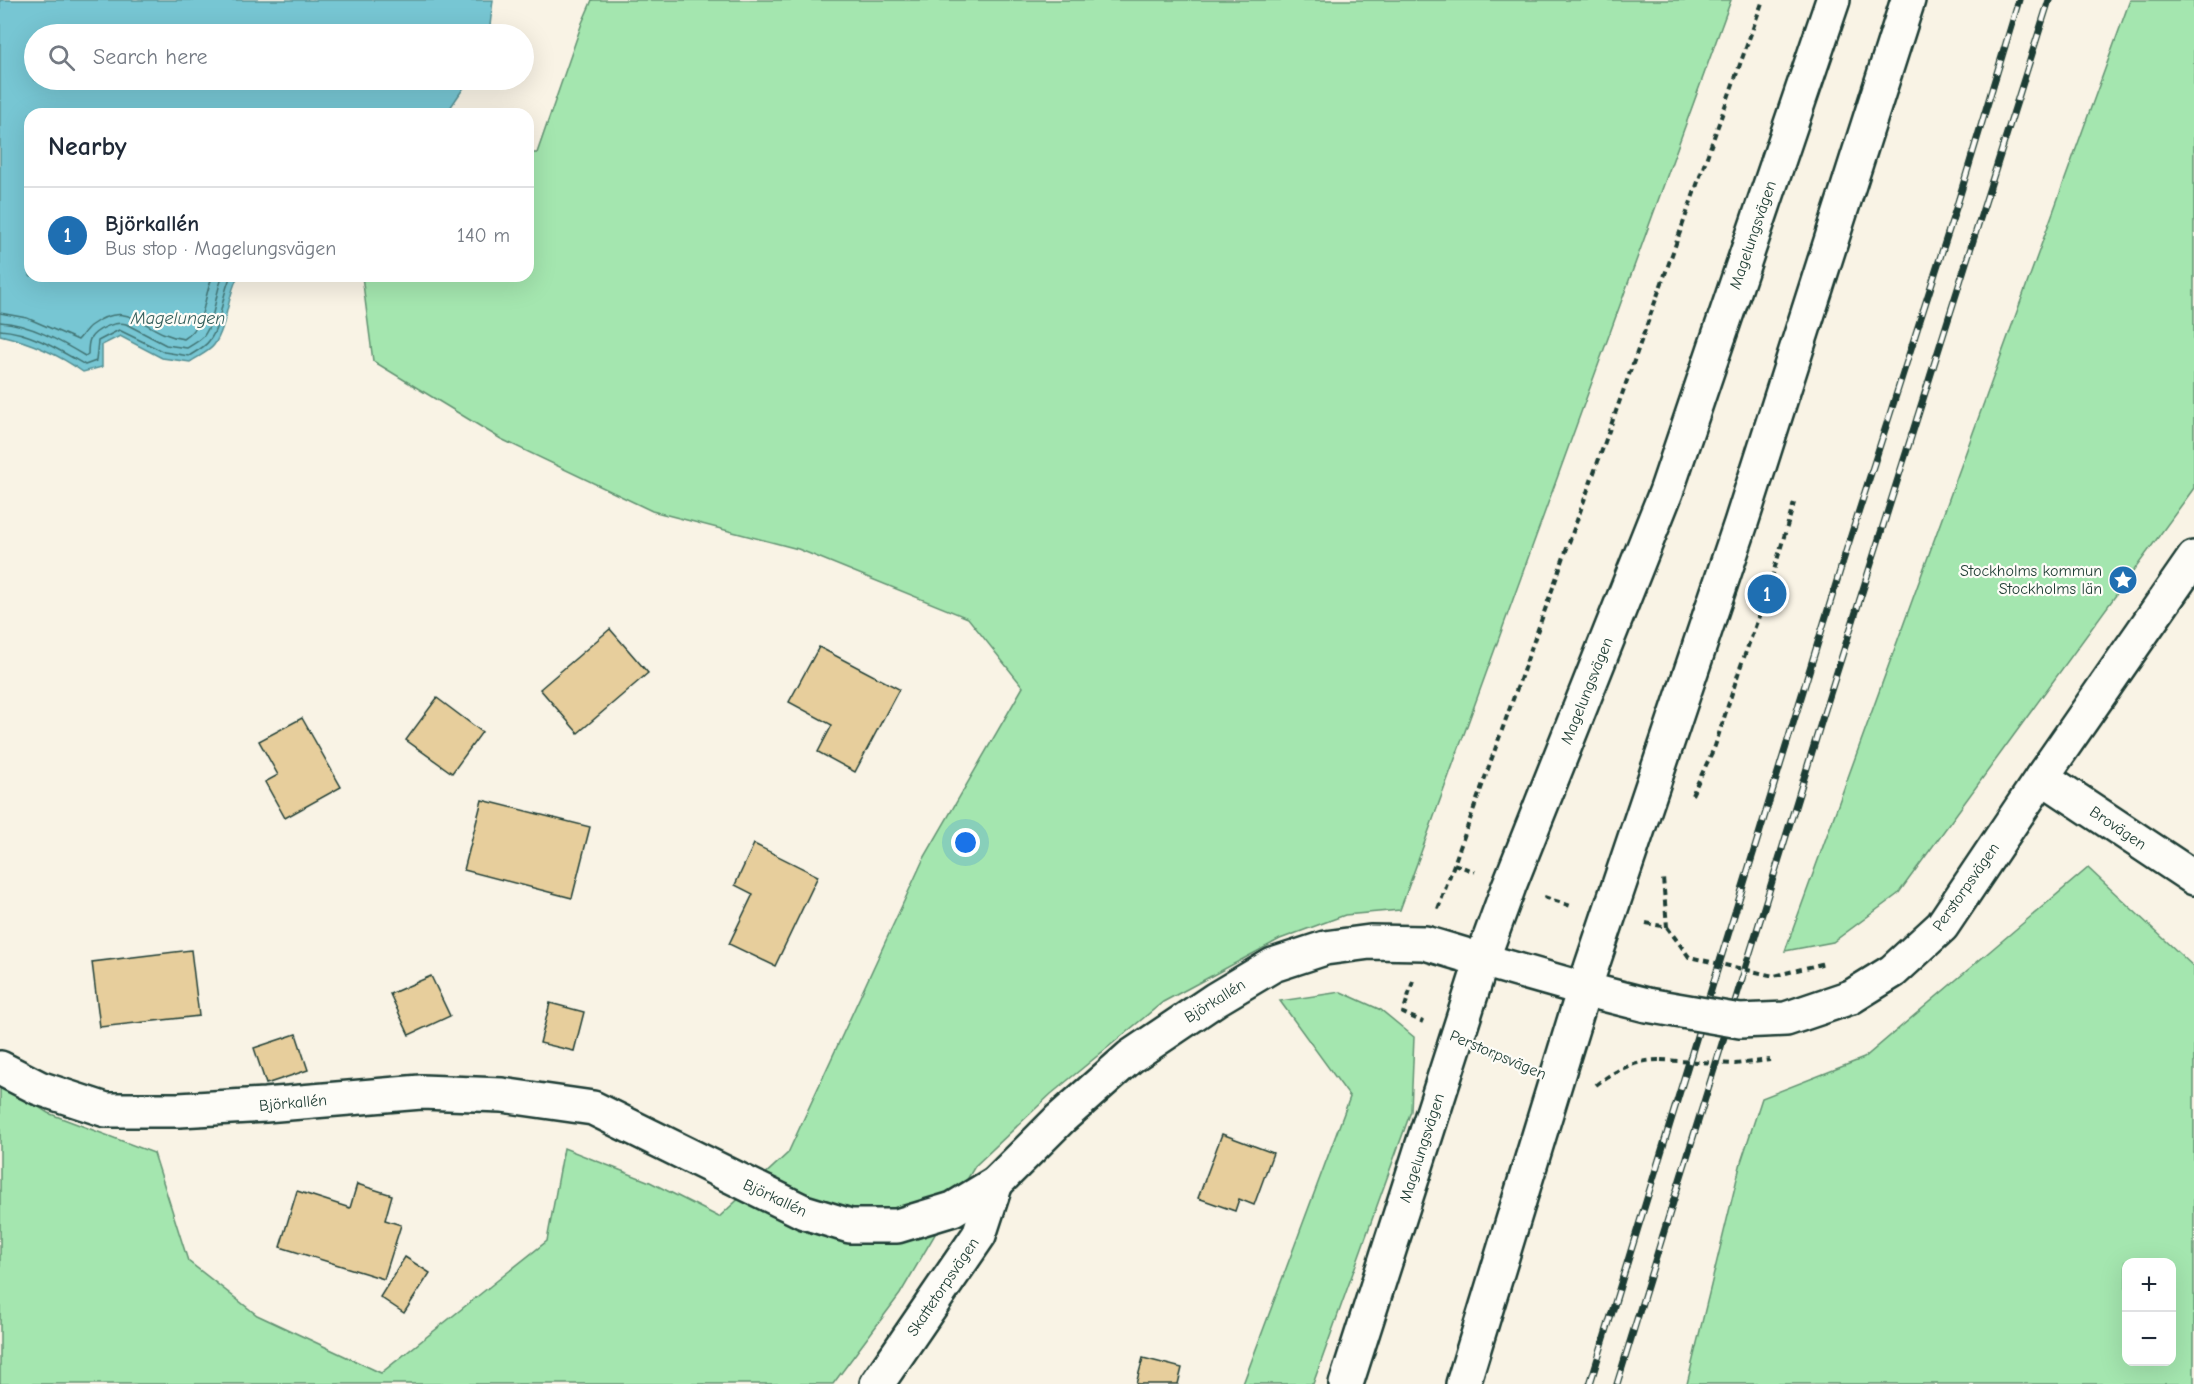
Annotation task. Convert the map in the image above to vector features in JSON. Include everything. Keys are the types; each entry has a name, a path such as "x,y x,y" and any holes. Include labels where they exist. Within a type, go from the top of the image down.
{"main road":[{"name":"Magelungsvägen","path":"1346,1384 1482,960 1509,886 1666,492 1833,0"},
{"path":"1463,1384 1584,990 1741,523 1908,0"},
{"name":"Perstorpsvägen","path":"1482,960 1584,990 1647,1005 1740,1021 1786,1018 1851,997 1893,971 1942,926 2194,558"},
{"name":"Brovägen","path":"2042,777 2194,878"},
{"name":"Björkallén","path":"0,1068 39,1088 106,1110 222,1108 421,1092 502,1095 593,1108 804,1212 850,1226 897,1226 953,1209 996,1183 1060,1119 1130,1057 1216,999 1273,965 1325,948 1370,942 1425,943 1482,960"},
{"name":"Skattetorpsvägen","path":"877,1384 979,1235 996,1183"}],"path":[{"path":"1425,943 1763,0"},
{"path":"1667,927 1689,957 1774,976 1829,962"},
{"name":"Perstorpsvägen","path":"1425,943 1403,1013 1457,1039 1556,1079 1590,1089 1610,1074 1650,1060 1661,1060"}],"green space":[{"path":"592,0 1731,0 1400,910 1345,915 1280,939 1163,1002 1051,1094 975,1166 900,1294 833,1384 0,1384 0,1082 48,1113 154,1153 188,1261 257,1315 381,1373 547,1241 564,1148 650,1182 719,1217 788,1153 923,860 1023,687 968,618 798,549 652,511 501,439 373,361 363,282 534,282 534,153 537,153"},
{"path":"2130,0 2194,0 2194,488 1898,894 1833,942 1785,951"},
{"path":"2088,868 2194,967 2194,1384 1687,1384 1741,1162 1762,1098 1864,1058"},
{"path":"1341,992 1381,1010 1414,1037 1411,1111 1313,1384 1243,1384 1350,1097 1280,1001"}],"water":[{"name":"Magelungen","path":"0,0 493,0 490,24 24,24 24,90 462,90 450,108 24,108 24,282 235,282 218,338 212,348 190,362 162,358 120,336 102,345 102,367 83,372 43,349 0,335"}],"building":[{"path":"610,629 648,673 578,733 540,689"},
{"path":"819,647 899,689 855,772 818,752 832,725 789,702"},
{"path":"437,698 482,732 452,773 406,740"},
{"path":"302,718 341,787 285,818 265,782 278,775 259,741"},
{"path":"482,800 590,827 572,898 464,870"},
{"path":"754,844 818,876 775,966 729,944 753,894 735,885"},
{"path":"191,950 199,1016 100,1027 92,962"},
{"path":"431,976 450,1016 409,1035 390,994"},
{"path":"550,1003 584,1012 574,1051 540,1043"},
{"path":"296,1034 308,1070 266,1084 254,1048"},
{"path":"1222,1134 1273,1153 1254,1205 1239,1199 1235,1211 1198,1198"},
{"path":"357,1184 392,1195 385,1220 401,1225 384,1279 280,1247 297,1191 350,1208"},
{"path":"405,1257 430,1273 404,1313 380,1297"},
{"path":"1143,1358 1182,1368 1178,1384 1136,1384"}],"railway":[{"path":"1590,1384 1847,548 1957,205 2019,0"},
{"path":"1617,1384 1824,713 2049,0"}],"place":[{"name":"Stockholms kommun Stockholms län","path":"2123,580"},
{"name":"Björkallén","path":"1767,594"}]}
